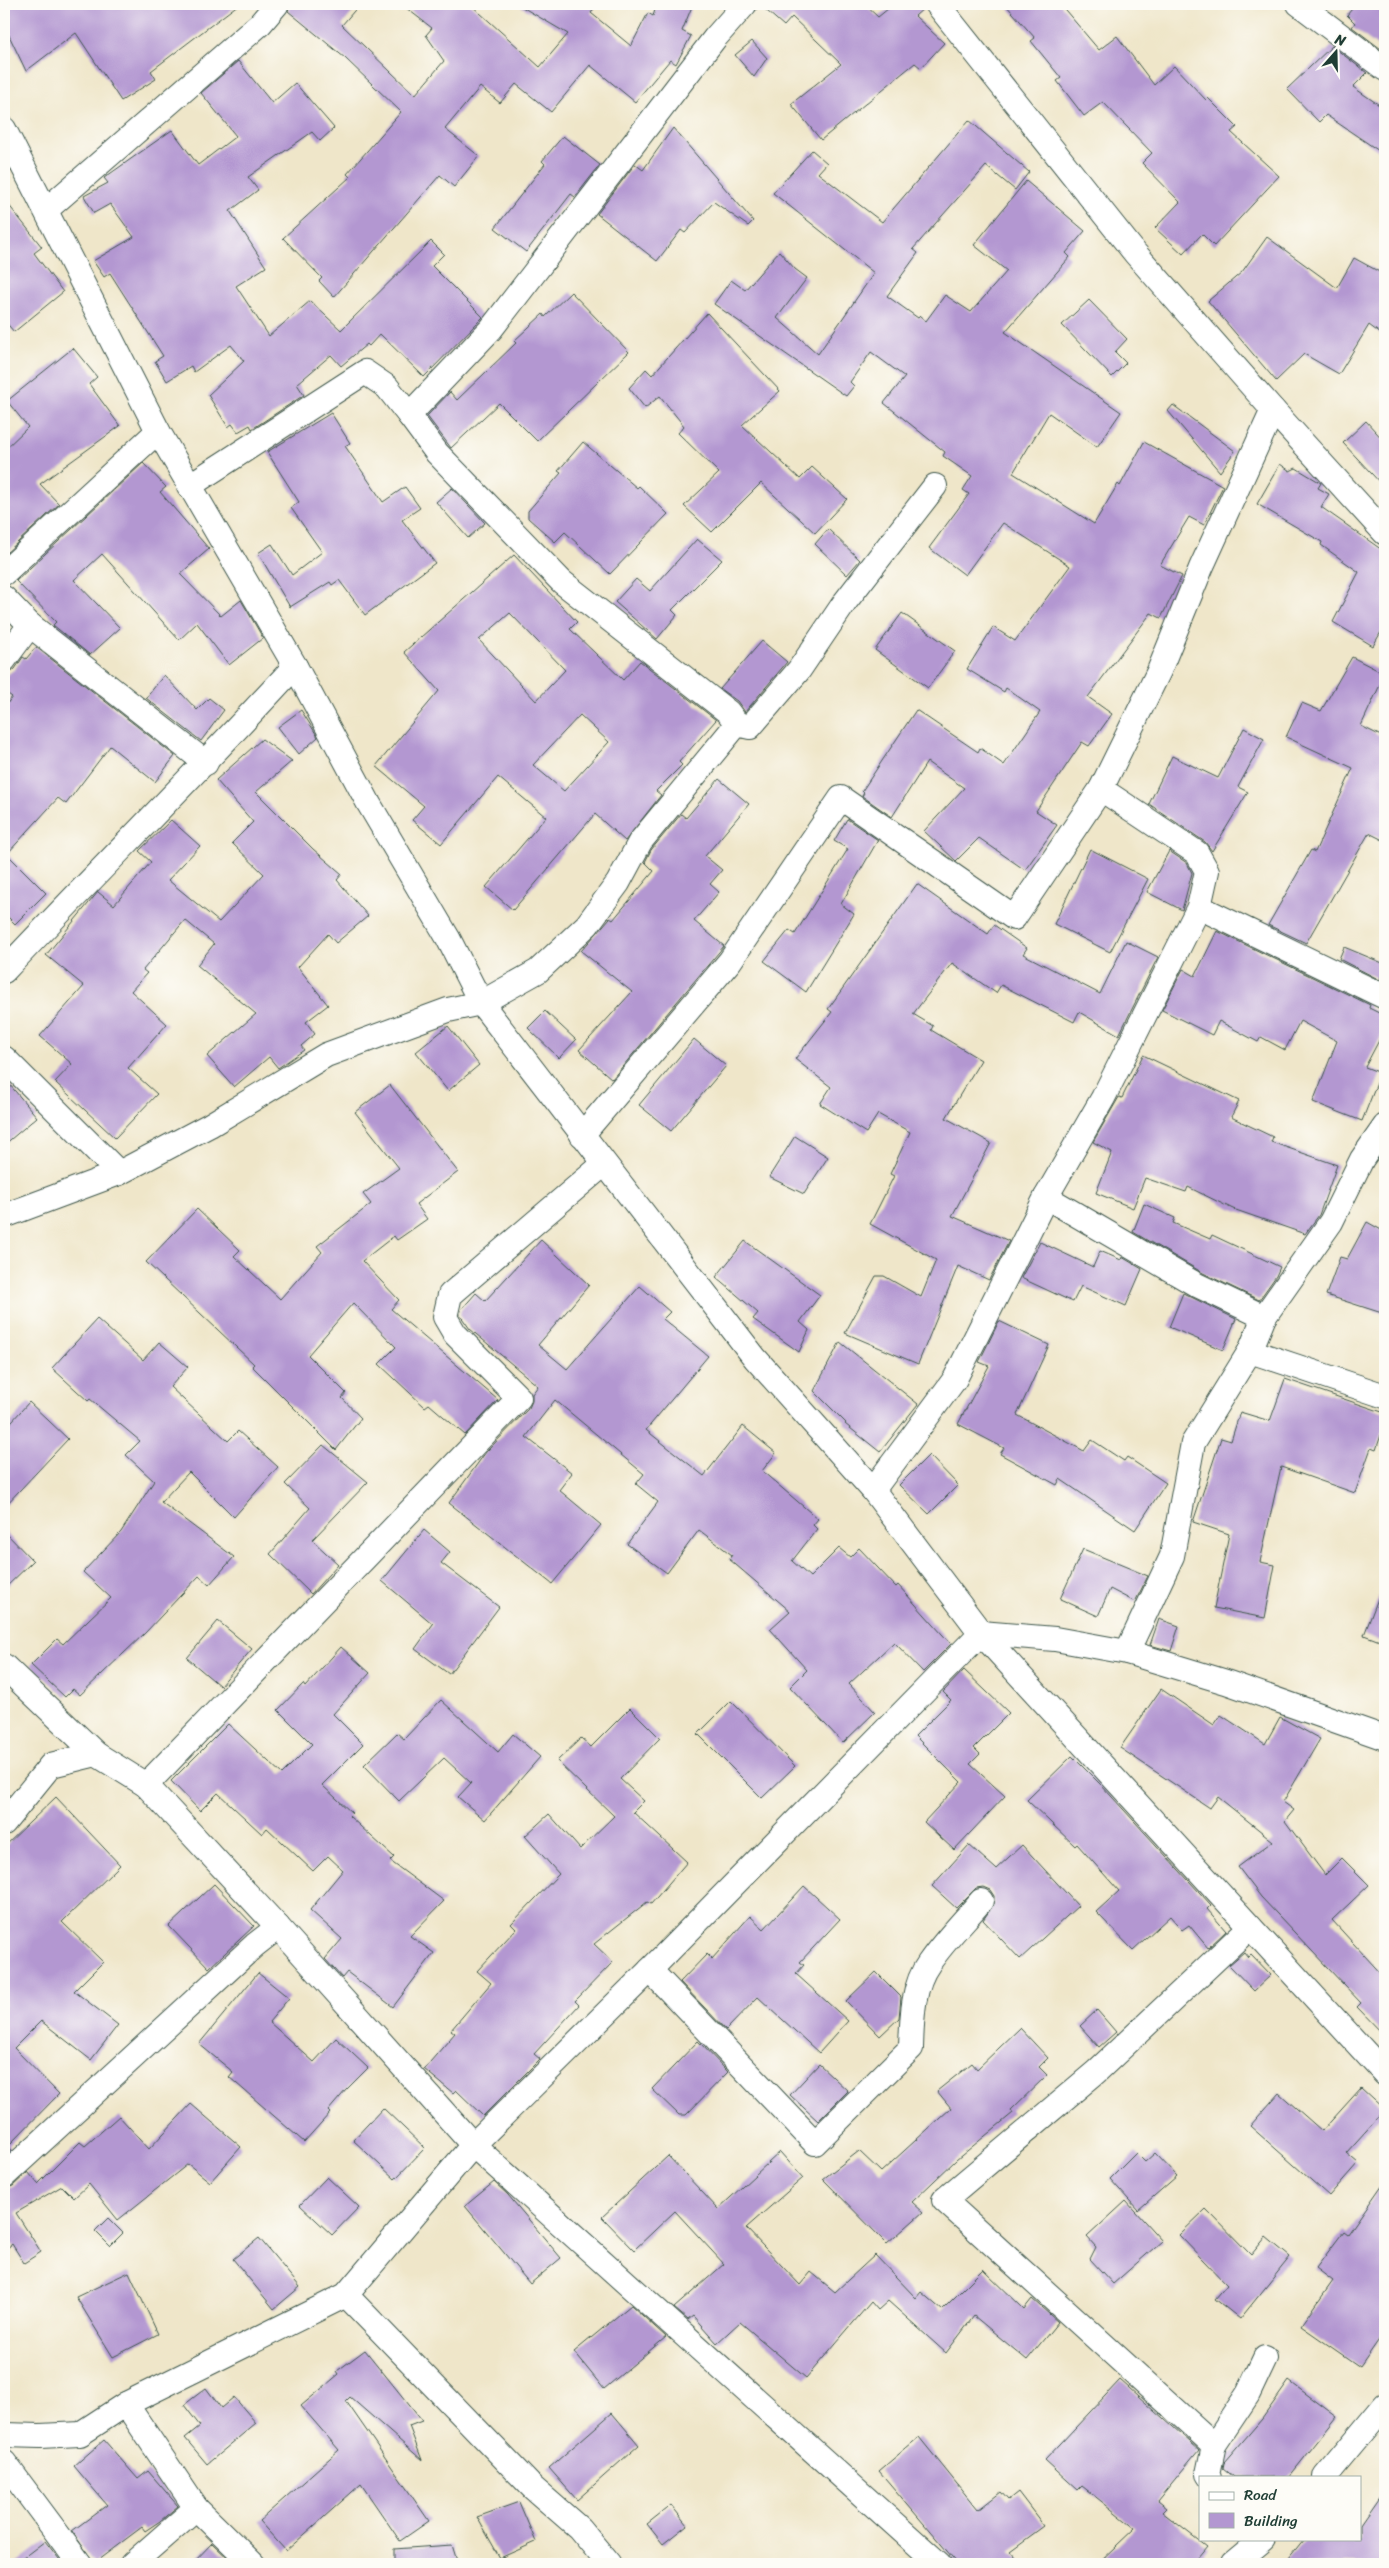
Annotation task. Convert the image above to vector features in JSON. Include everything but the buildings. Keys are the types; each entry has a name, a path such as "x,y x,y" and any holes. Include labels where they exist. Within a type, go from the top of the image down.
{"street":[{"path":"46,210 260,24 278,4"},
{"path":"409,415 491,329 715,38 745,4"},
{"path":"937,4 1135,253 1273,410 1383,527"},
{"path":"1299,4 1385,69"},
{"path":"4,129 158,431 295,666 369,804 448,938 481,1003 755,1358 873,1490 981,1633 1385,2074"},
{"path":"189,486 365,372 387,387 437,453 562,582 728,712 737,724 750,726 798,670 845,602 934,486"},
{"path":"582,1136 730,961 841,798 1014,918 1102,789 1159,671 1201,568 1273,410"},
{"path":"4,573 158,431"},
{"path":"4,598 30,625 206,763"},
{"path":"4,660 30,625"},
{"path":"4,971 103,865 206,763 295,666"},
{"path":"4,1216 119,1173 210,1125 326,1055 448,1010 481,1003 538,971 587,925 618,883 640,842 737,724"},
{"path":"873,1490 955,1379 1046,1197 1103,1098 1199,906 1207,870 1197,853 1102,789"},
{"path":"1199,906 1385,997"},
{"path":"4,1058 119,1173"},
{"path":"1127,1652 1172,1556 1193,1443 1250,1351 1264,1317 1331,1222 1362,1159 1385,1126"},
{"path":"146,1784 519,1398 455,1334 445,1317 450,1295 604,1164"},
{"path":"1046,1197 1197,1285 1264,1317"},
{"path":"1250,1351 1385,1396"},
{"path":"4,2435 80,2434 126,2404 346,2295 473,2145 650,1970 981,1633 1055,1638 1127,1652 1226,1682 1385,1738"},
{"path":"4,1666 96,1754 146,1784 278,1927 473,2145 939,2564"},
{"path":"4,1823 51,1765 96,1754"},
{"path":"650,1970 815,2143 911,2048 912,2020 918,1986 928,1964 981,1901"},
{"path":"4,2176 255,1945 278,1927"},
{"path":"1214,2445 944,2200 1096,2072 1250,1927"},
{"path":"346,2295 534,2488 578,2528 609,2564"},
{"path":"1209,2476 1208,2474 1214,2445 1248,2394 1265,2358"},
{"path":"126,2404 196,2508 253,2564"},
{"path":"1326,2476 1385,2405"},
{"path":"4,2462 80,2564"},
{"path":"132,2564 196,2508"},
{"path":"1233,2564 1262,2540"}]}
